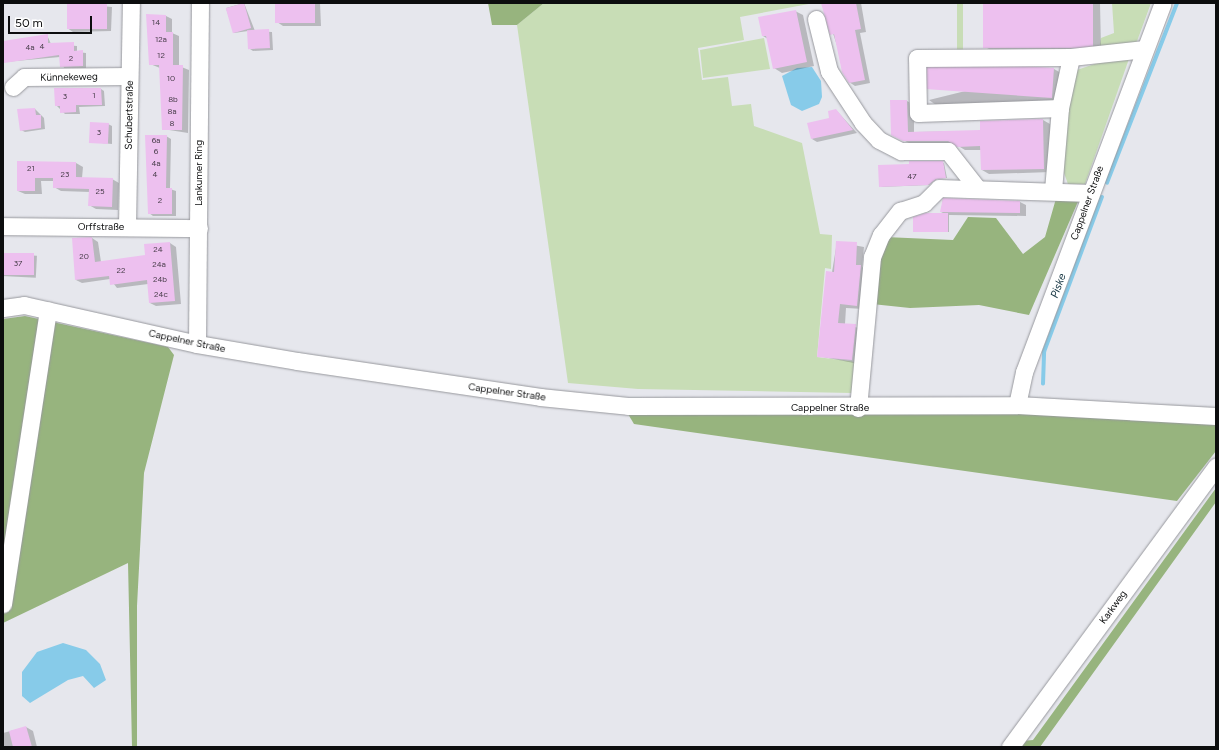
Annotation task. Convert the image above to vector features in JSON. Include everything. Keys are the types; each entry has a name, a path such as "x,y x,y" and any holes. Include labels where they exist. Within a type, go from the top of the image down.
{"street":[{"name":"Schubertstraße","path":"127,227 131,3"},
{"name":"Lankumer Ring","path":"197,344 200,3"},
{"name":"Cappelner Straße","path":"1017,405 1024,372 1162,3"},
{"path":"816,19 829,71 867,127 880,140 901,151 948,151 977,188"},
{"path":"1060,108 918,113 917,58 1071,57 1146,49"},
{"path":"1053,190 1060,108 1071,57"},
{"name":"Künnekeweg","path":"13,87 24,77 129,76"},
{"path":"858,408 872,257 881,235 900,211 924,203 940,188 1053,190 1090,193"},
{"name":"Orffstraße","path":"3,226 199,228"},
{"name":"Cappelner Straße","path":"3,308 24,305 197,344 562,400 628,406 858,408 1017,405 1216,416"},
{"path":"3,604 48,310"},
{"name":"Karkweg","path":"1010,747 1216,467"}],"green space":[{"path":"488,3 544,3 517,25 492,25"},
{"path":"544,3 814,3 740,17 744,40 698,48 702,80 728,77 732,106 751,104 754,126 802,143 820,234 832,235 831,269 825,268 817,357 855,362 852,393 638,389 568,383 517,25"},
{"path":"957,3 963,3 963,53 957,53"},
{"path":"1112,3 1151,3 1136,44 1100,46 1101,38 1114,33"},
{"path":"764,38 770,69 703,78 700,50"},
{"path":"1130,56 1085,184 1068,184 1064,173 1064,124 1077,70 1115,57"},
{"path":"1057,195 1080,197 1029,315 979,305 910,308 872,304 878,253 885,237 953,240 968,217 996,218 1023,254 1045,237"},
{"path":"25,316 168,347 174,355 144,473 137,606 137,747 132,747 128,563 3,623 3,319"},
{"path":"1026,412 1216,424 1216,451 1177,501 634,424 628,414"},
{"path":"1216,488 1216,502 1040,747 1018,747 1022,741 1033,740"}],"water":[{"path":"812,67 821,81 822,97 819,104 802,111 791,105 782,76 797,68"},
{"path":"63,643 86,650 100,664 106,680 94,688 83,676 68,680 30,703 22,696 22,672 37,652"}],"building":[{"path":"67,3 107,3 107,29 67,29"},
{"path":"244,3 251,28 233,33 226,8"},
{"path":"275,3 315,3 315,23 275,23"},
{"path":"821,3 856,3 861,29 855,30 865,80 849,83 842,72 834,34 830,35"},
{"path":"983,3 1093,3 1093,48 983,48"},
{"path":"796,10 807,62 773,69 766,36 762,36 758,17"},
{"path":"146,14 166,15 166,32 173,32 173,65 183,65 182,130 162,130 159,65 149,65"},
{"path":"269,29 270,48 248,49 247,30"},
{"path":"48,34 48,43 74,42 74,51 83,50 83,66 60,67 59,55 4,63 3,41"},
{"path":"927,59 1054,68 1052,98 925,89"},
{"path":"54,88 101,88 102,105 76,105 76,112 60,113 60,106 55,106"},
{"path":"890,100 907,100 908,132 980,130 980,121 1043,119 1044,169 981,170 980,146 957,147 948,141 903,141 891,135"},
{"path":"35,108 36,115 41,115 41,128 20,131 17,109"},
{"path":"836,109 853,130 811,139 807,123 829,118 828,111"},
{"path":"90,122 109,123 108,144 89,143"},
{"path":"145,135 167,135 166,188 172,188 172,214 148,214"},
{"path":"17,161 76,162 76,177 113,178 112,207 88,206 89,189 53,188 53,178 35,178 35,191 17,191"},
{"path":"909,161 943,161 946,178 936,179 928,185 879,187 878,165 909,164"},
{"path":"943,198 1020,201 1020,213 940,212"},
{"path":"926,213 948,213 948,232 913,232 913,217"},
{"path":"92,237 95,262 145,255 144,244 170,242 175,301 149,303 147,280 110,285 109,276 75,280 72,238"},
{"path":"836,241 857,242 856,265 861,265 857,306 840,304 838,323 856,324 852,360 817,357 826,271 834,272"},
{"path":"3,253 34,253 34,275 3,275"},
{"path":"26,726 32,747 13,747 9,731"}],"waterway":[{"name":"Piske","path":"1107,183 1177,3"},
{"name":"Piske","path":"1043,384 1044,352 1102,197"}]}
